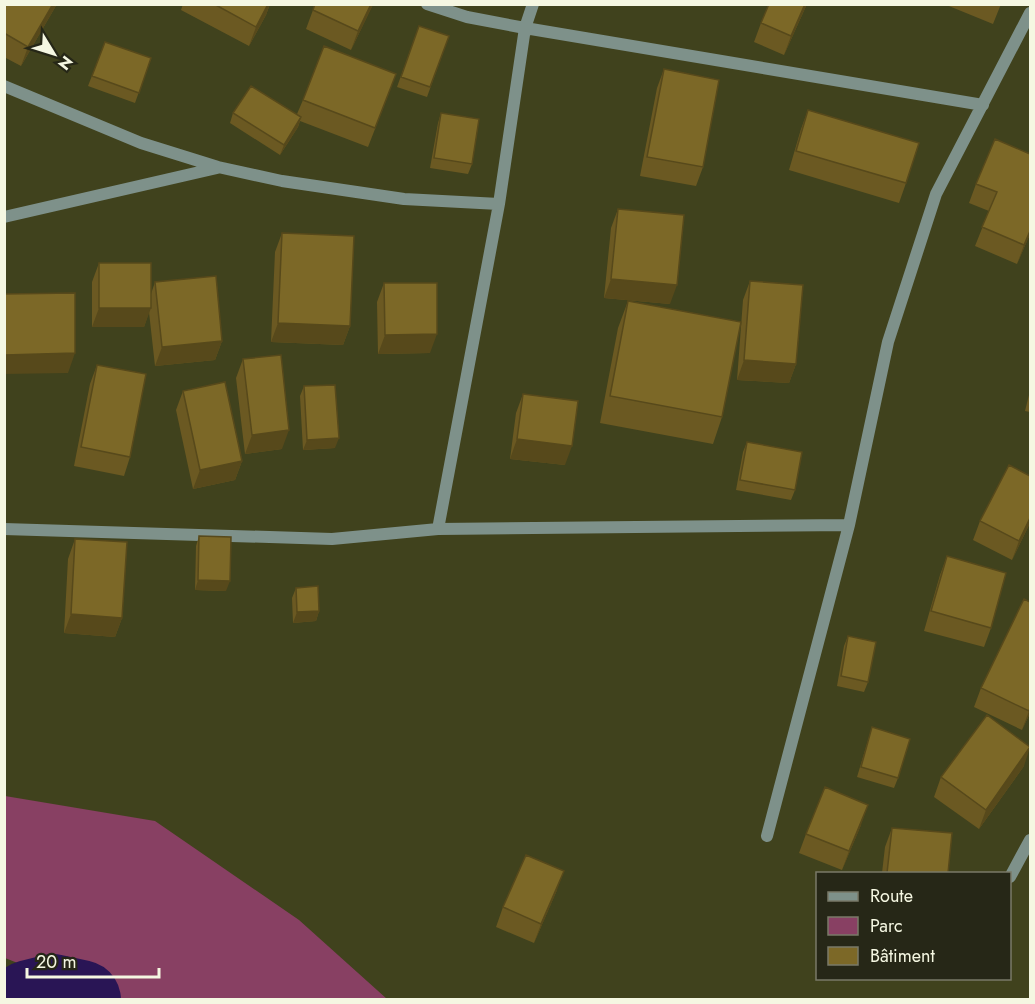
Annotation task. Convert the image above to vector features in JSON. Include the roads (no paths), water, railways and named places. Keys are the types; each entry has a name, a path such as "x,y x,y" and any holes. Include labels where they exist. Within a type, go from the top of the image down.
{"street":[{"path":"427,4 467,16 525,28 983,105"},
{"path":"438,529 499,204 525,28 533,4"},
{"path":"767,836 849,525 888,342 936,194 1030,13"},
{"path":"4,86 141,143 218,167 282,181 404,200 499,204"},
{"path":"4,217 218,167"},
{"path":"4,529 332,539 438,529 849,525"},
{"path":"1011,875 1030,840"}],"waterway":[{"path":"29,1000 53,994 81,1000"}]}
